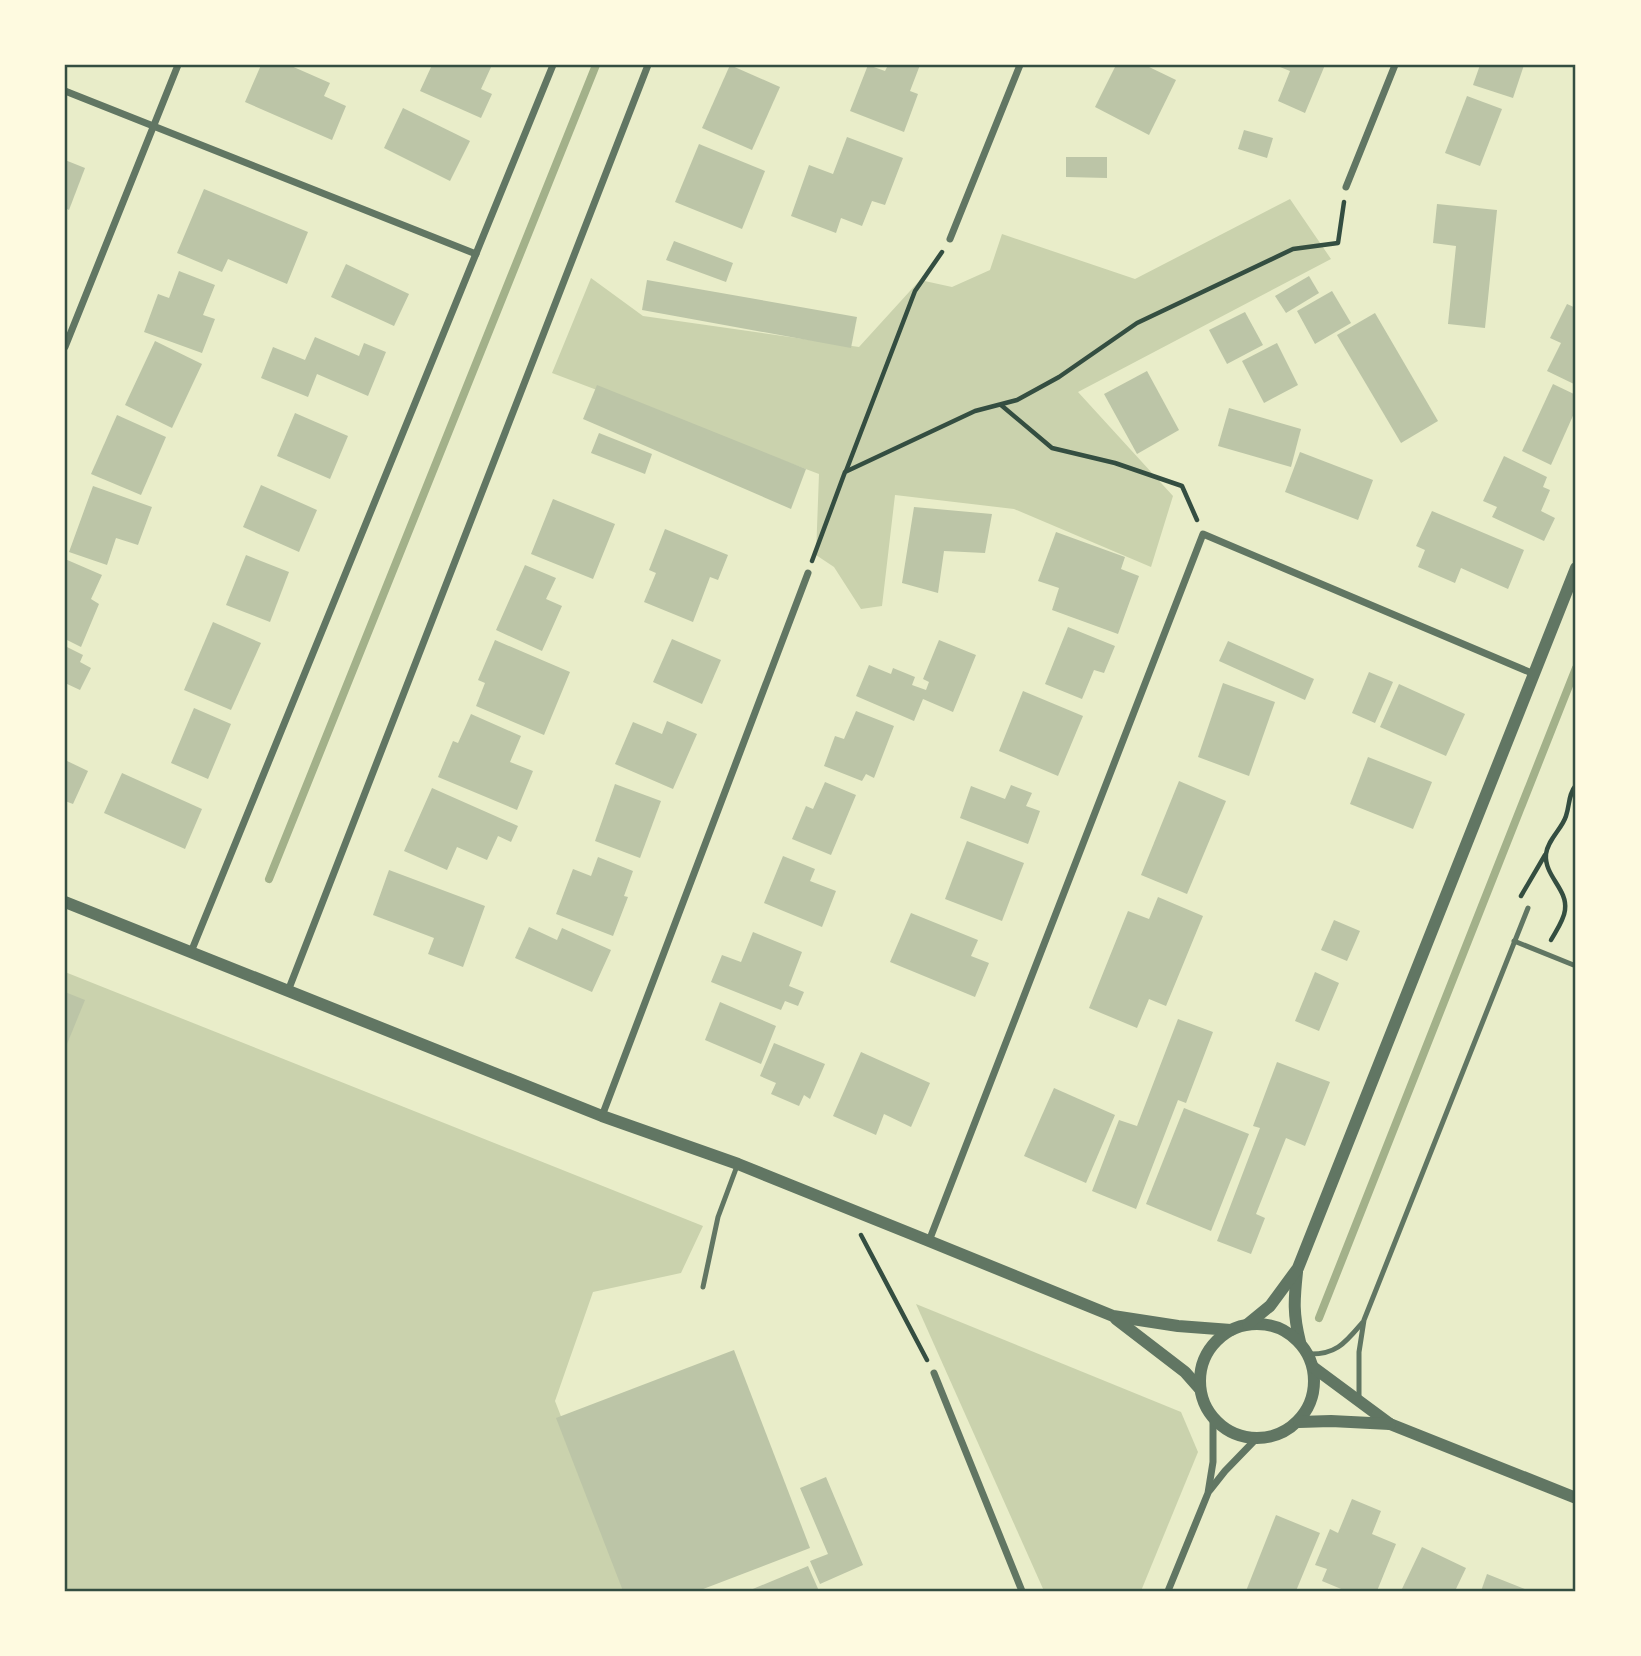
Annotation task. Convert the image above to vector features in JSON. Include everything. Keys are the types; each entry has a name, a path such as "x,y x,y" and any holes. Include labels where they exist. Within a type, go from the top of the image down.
{"street":[{"path":"65,347 178,65"},
{"path":"191,952 553,65"},
{"path":"288,991 648,65"},
{"path":"950,239 1020,65"},
{"path":"1346,187 1395,65"},
{"path":"65,91 476,254"},
{"path":"929,1241 1203,534 1534,674"},
{"path":"1300,1342 1293,1306 1298,1268 1576,568"},
{"path":"602,1116 808,573"},
{"path":"65,902 602,1116 738,1164 1113,1316 1178,1326 1231,1330"},
{"path":"1248,1324 1270,1306 1298,1268"},
{"path":"1113,1316 1185,1372 1200,1389"},
{"path":"1248,1324 1267,1324 1285,1331 1300,1342 1308,1354 1315,1381 1313,1396 1308,1410 1299,1422 1286,1432 1256,1439 1240,1436 1225,1429 1213,1418 1205,1405 1200,1389 1200,1371 1206,1355 1217,1340 1231,1330 1248,1324"},
{"path":"1313,1367 1390,1424 1576,1498"},
{"path":"934,1374 1022,1591"},
{"path":"1168,1591 1208,1493 1213,1462 1213,1418"},
{"path":"1299,1422 1390,1424"},
{"path":"1208,1493 1256,1439"}],"lane":[{"path":"1359,1401 1359,1352 1364,1320 1528,908"},
{"path":"1514,941 1576,965"},
{"path":"703,1287 718,1217 738,1164"},
{"path":"1308,1354 1322,1354 1344,1344 1364,1320"}],"path":[{"path":"845,472 975,411 1017,400 1059,377 1137,323 1293,248 1338,243 1346,187"},
{"path":"808,573 915,291 950,239"},
{"path":"1000,404 1052,448 1115,463 1182,486 1203,534"},
{"path":"1525,915 1520,899 1523,890 1546,855 1549,844 1566,816 1569,798 1576,785"},
{"path":"1543,952 1566,912 1563,895 1547,866 1546,855"},
{"path":"847,1208 934,1374"}],"green space":[{"path":"1290,199 1331,259 1078,392 1173,496 1151,567 1014,509 895,495 882,606 861,609 834,567 816,555 819,474 552,373 591,278 643,316 859,347 920,280 952,287 990,270 1002,234 1135,279"},
{"path":"65,972 703,1226 681,1273 593,1292 555,1401 629,1591 65,1591"},
{"path":"916,1304 1181,1412 1198,1452 1141,1591 1044,1591"}],"building":[{"path":"261,65 289,65 330,83 324,96 346,106 332,140 245,102"},
{"path":"432,65 492,65 481,89 492,94 481,118 420,91"},
{"path":"730,65 780,87 752,150 702,128"},
{"path":"868,65 885,71 888,65 920,65 910,91 918,94 904,132 850,111"},
{"path":"1116,65 1145,65 1176,80 1149,135 1095,107"},
{"path":"1275,65 1325,65 1305,113 1278,101 1290,71"},
{"path":"1480,65 1524,65 1513,98 1473,85"},
{"path":"1467,96 1502,109 1480,166 1445,153"},
{"path":"403,108 470,141 450,181 384,148"},
{"path":"1244,130 1273,138 1267,158 1238,149"},
{"path":"847,137 903,158 885,205 872,201 862,226 841,218 836,233 791,216 809,165 833,174"},
{"path":"699,144 765,171 742,229 675,202"},
{"path":"1066,157 1107,157 1107,178 1066,177"},
{"path":"65,160 85,168 69,210 65,208"},
{"path":"204,189 308,232 287,284 228,259 222,272 177,253"},
{"path":"1437,204 1497,210 1485,328 1448,324 1456,246 1433,243"},
{"path":"674,241 733,263 726,282 666,260"},
{"path":"346,264 409,294 394,326 331,297"},
{"path":"179,271 215,285 203,315 215,319 202,353 144,332 158,294 169,298"},
{"path":"1309,276 1319,293 1286,313 1275,296"},
{"path":"647,280 857,317 851,348 642,310"},
{"path":"1332,291 1351,323 1315,344 1297,311"},
{"path":"1567,304 1576,308 1576,385 1547,371 1561,343 1550,338"},
{"path":"1245,312 1263,345 1227,364 1209,330"},
{"path":"1375,313 1438,421 1401,443 1337,335"},
{"path":"315,337 359,356 364,343 386,352 368,396 317,374 308,397 261,378 273,347 305,360"},
{"path":"155,341 202,364 172,428 125,405"},
{"path":"1277,343 1298,385 1264,403 1242,361"},
{"path":"1147,371 1179,430 1137,454 1104,394"},
{"path":"1553,384 1576,395 1576,409 1551,465 1522,451"},
{"path":"597,385 806,469 791,509 583,419"},
{"path":"1229,408 1301,429 1291,467 1218,446"},
{"path":"295,413 348,436 330,479 277,456"},
{"path":"117,415 166,437 141,495 91,474"},
{"path":"599,433 652,454 645,474 591,453"},
{"path":"1300,452 1373,480 1358,520 1285,492"},
{"path":"1504,456 1547,477 1543,487 1550,490 1541,511 1555,518 1544,541 1492,517 1497,507 1483,501"},
{"path":"261,485 317,510 299,552 243,527"},
{"path":"93,486 152,507 138,545 116,538 107,565 69,552"},
{"path":"553,499 615,524 593,579 531,554"},
{"path":"914,507 992,514 985,553 944,551 938,593 902,583"},
{"path":"1432,511 1524,550 1508,589 1461,568 1455,583 1418,567 1425,550 1416,546"},
{"path":"665,529 728,555 718,580 710,577 693,622 644,602 656,573 649,570"},
{"path":"1056,532 1125,557 1121,569 1139,576 1118,634 1052,610 1059,588 1038,581"},
{"path":"246,555 289,572 270,622 226,605"},
{"path":"65,559 102,575 91,599 99,604 81,647 65,639"},
{"path":"525,565 556,578 546,599 562,606 542,651 496,630"},
{"path":"213,622 261,643 231,710 184,690"},
{"path":"1068,627 1115,646 1104,673 1094,670 1082,699 1045,684"},
{"path":"672,639 721,660 702,704 653,682"},
{"path":"495,640 570,672 544,735 476,706 485,683 478,680"},
{"path":"939,640 976,655 953,712 923,699 914,721 856,696 869,665 891,674 893,668 915,677 912,685 926,690 929,682 923,679"},
{"path":"1228,641 1314,679 1305,700 1219,661"},
{"path":"65,646 83,655 80,662 91,668 80,690 65,683"},
{"path":"1369,672 1393,682 1375,723 1352,713"},
{"path":"1223,683 1275,702 1249,776 1198,757"},
{"path":"1399,684 1465,714 1446,756 1380,727"},
{"path":"1023,691 1083,716 1058,776 999,751"},
{"path":"194,708 231,724 208,779 171,763"},
{"path":"856,711 894,726 874,778 866,774 862,781 824,766 835,736 844,739"},
{"path":"471,714 521,736 510,762 533,771 517,810 438,777 453,741 458,743"},
{"path":"667,721 697,734 673,789 615,764 633,722 662,734"},
{"path":"1368,757 1432,782 1413,829 1350,804"},
{"path":"65,760 88,771 73,804 65,801"},
{"path":"122,773 202,809 185,849 104,813"},
{"path":"1179,781 1226,801 1187,894 1141,875"},
{"path":"825,782 856,795 831,855 792,839 806,806 813,809"},
{"path":"615,784 661,801 640,858 595,841"},
{"path":"1011,785 1032,793 1026,806 1040,811 1028,844 960,818 971,786 1005,799"},
{"path":"432,788 518,826 511,842 498,836 487,860 457,847 447,870 404,851"},
{"path":"967,841 1024,863 1002,921 945,899"},
{"path":"783,856 815,869 810,881 836,891 822,927 764,903"},
{"path":"598,857 633,871 624,896 628,897 613,936 556,914 573,869 591,876"},
{"path":"389,870 485,906 463,967 428,954 434,938 373,915"},
{"path":"1158,897 1203,916 1166,1006 1149,999 1137,1028 1089,1008 1128,911 1149,919"},
{"path":"911,913 978,940 971,956 989,963 975,997 890,962"},
{"path":"1334,920 1360,931 1347,961 1321,950"},
{"path":"529,927 557,940 562,928 611,950 592,992 515,958"},
{"path":"753,932 802,952 789,986 804,992 798,1006 785,1001 781,1010 711,982 722,955 741,962"},
{"path":"1315,972 1339,983 1319,1031 1295,1021"},
{"path":"65,992 85,1000 65,1049"},
{"path":"720,1002 776,1026 761,1064 705,1040"},
{"path":"1178,1019 1213,1032 1186,1103 1178,1100 1136,1209 1092,1191 1119,1120 1137,1126"},
{"path":"774,1043 825,1064 810,1099 804,1095 799,1106 771,1094 776,1083 760,1076"},
{"path":"861,1052 930,1083 911,1127 884,1114 876,1135 833,1116"},
{"path":"1277,1062 1330,1082 1305,1146 1286,1138 1256,1214 1265,1218 1251,1254 1217,1241 1260,1128 1253,1126"},
{"path":"1054,1088 1115,1115 1086,1183 1024,1156"},
{"path":"1184,1108 1249,1134 1211,1231 1146,1204"},
{"path":"734,1350 810,1548 698,1591 623,1591 556,1418"},
{"path":"826,1477 863,1565 820,1584 810,1561 828,1554 800,1488"},
{"path":"1352,1499 1381,1511 1372,1534 1396,1544 1377,1591 1346,1591 1322,1581 1327,1569 1315,1565 1330,1529 1338,1533"},
{"path":"1276,1515 1320,1533 1296,1591 1246,1591"},
{"path":"1422,1547 1466,1568 1455,1591 1401,1591"},
{"path":"808,1566 819,1591 748,1591"},
{"path":"1487,1574 1530,1591 1481,1591"}],"waterway":[{"path":"269,879 596,65"},
{"path":"1319,1318 1576,668"}]}
